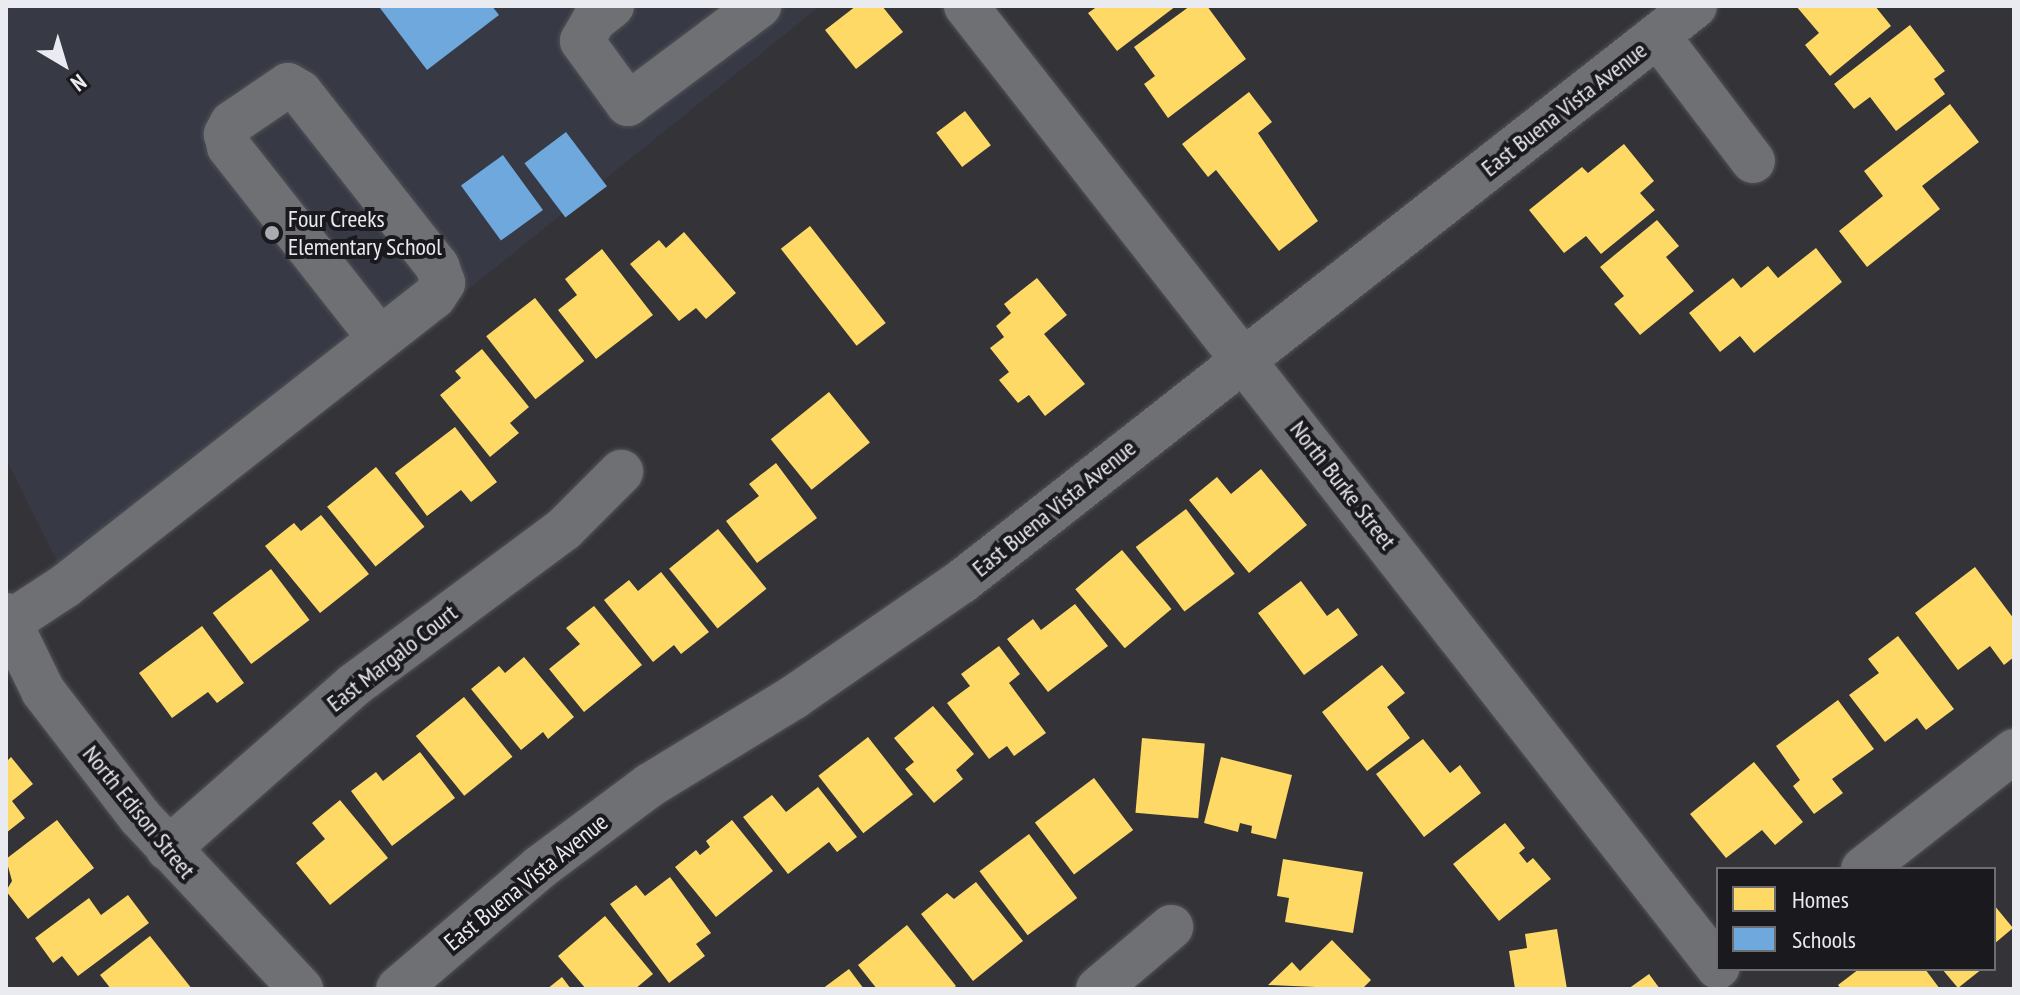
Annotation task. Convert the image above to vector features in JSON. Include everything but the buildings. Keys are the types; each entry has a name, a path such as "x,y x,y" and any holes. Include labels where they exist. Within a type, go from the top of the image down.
{"street":[{"path":"612,6 594,20 582,41 628,104 759,6"},
{"name":"North Burke Street","path":"966,6 1716,961"},
{"name":"East Buena Vista Avenue","path":"398,989 480,916 600,822 961,582 1695,6"},
{"path":"1658,36 1753,161"},
{"path":"8,618 65,586 434,297 443,283 437,266 310,104 288,85 232,123 226,134 229,147 380,339"},
{"name":"East Margalo Court","path":"168,849 354,685 564,529 621,472"},
{"name":"North Edison Street","path":"8,618 43,691 168,849 301,989"},
{"path":"1866,867 2014,751"},
{"path":"1098,989 1171,927"}],"shaded area":[{"name":"Four Creeks Elementary School","path":"6,6 820,6 78,604 6,459"}],"place":[{"name":"Four Creeks Elementary School","path":"272,233"}]}
